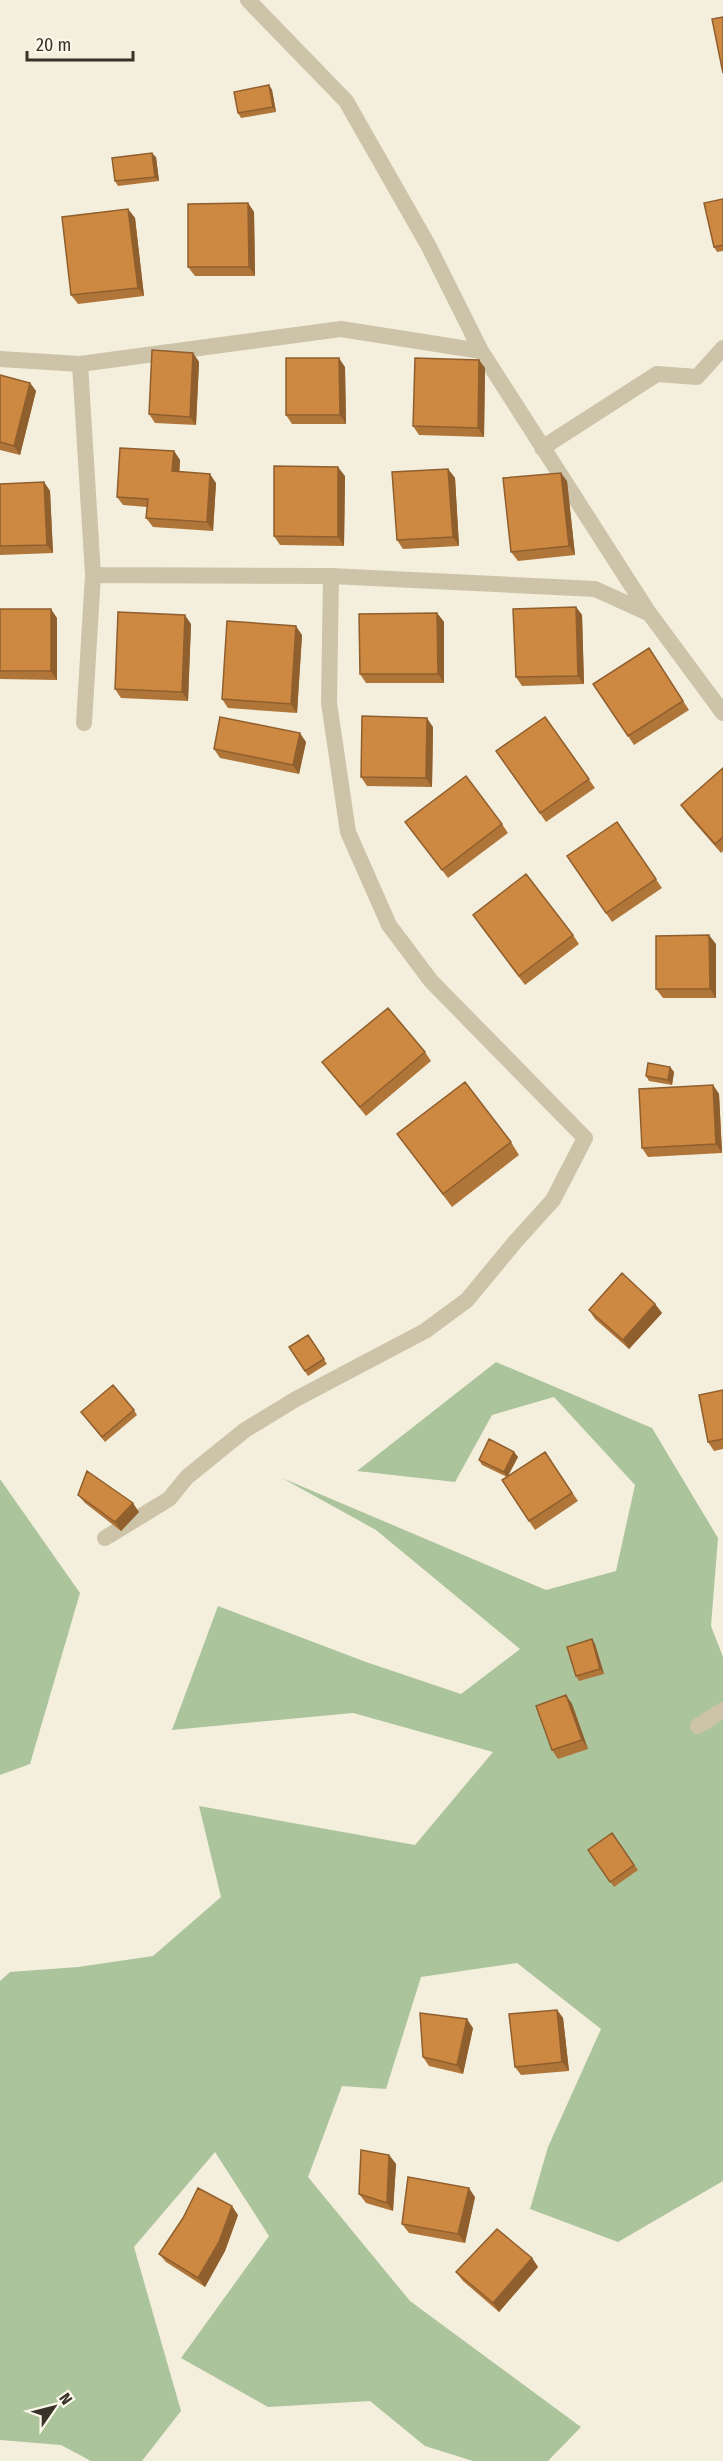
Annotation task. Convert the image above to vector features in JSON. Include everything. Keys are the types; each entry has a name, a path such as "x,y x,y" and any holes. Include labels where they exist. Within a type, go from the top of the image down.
{"street":[{"path":"248,0 346,101 428,245 481,351 649,613 723,712"},
{"path":"0,359 80,364 341,329 481,351"},
{"path":"542,448 657,374 697,376 723,348"},
{"path":"80,364 93,575 84,723"},
{"path":"93,575 330,576 595,589 649,613"},
{"path":"105,1538 169,1499 187,1477 245,1430 296,1399 425,1331 467,1299 553,1200 585,1138 431,981 389,925 348,832 329,703 330,576"},
{"path":"698,1726 723,1710"}],"green space":[{"path":"496,1362 652,1428 718,1538 711,1626 723,1657 723,2181 618,2242 530,2209 548,2147 601,2029 517,1963 421,1977 386,2089 342,2086 308,2177 410,2301 581,2427 548,2461 473,2461 425,2446 370,2401 268,2407 181,2358 269,2236 215,2152 134,2247 181,2411 142,2461 91,2461 61,2445 0,2440 0,1981 10,1972 78,1967 153,1956 221,1897 199,1806 415,1845 493,1752 353,1713 172,1730 218,1606 366,1662 461,1694 520,1649 376,1530 282,1478 546,1590 616,1571 635,1485 554,1397 492,1415 455,1482 357,1471"},
{"path":"0,1479 80,1593 30,1764 0,1775"}],"building":[{"path":"723,17 723,73 712,19"},
{"path":"269,85 273,107 238,113 234,92"},
{"path":"152,153 155,177 115,181 112,158"},
{"path":"723,199 723,245 714,247 704,203"},
{"path":"248,203 249,267 188,267 188,204"},
{"path":"128,209 138,288 71,295 62,217"},
{"path":"152,350 193,353 190,417 149,414"},
{"path":"286,358 339,358 340,415 286,415"},
{"path":"415,358 479,360 478,428 413,426"},
{"path":"0,375 30,383 14,446 0,442"},
{"path":"120,448 174,451 172,471 210,474 207,522 146,518 148,499 117,497"},
{"path":"274,466 338,467 338,537 274,536"},
{"path":"448,469 453,537 397,540 392,472"},
{"path":"561,473 569,546 511,552 503,478"},
{"path":"44,482 47,545 0,546 0,484"},
{"path":"576,607 578,676 516,677 513,609"},
{"path":"0,609 51,609 51,671 0,671"},
{"path":"118,612 185,615 182,692 115,689"},
{"path":"437,613 438,674 360,674 359,614"},
{"path":"227,621 296,626 291,704 222,699"},
{"path":"649,648 683,701 628,736 593,684"},
{"path":"362,716 427,718 426,778 361,777"},
{"path":"220,717 300,733 293,765 214,749"},
{"path":"545,717 589,779 540,813 496,751"},
{"path":"723,768 723,837 715,844 681,805"},
{"path":"466,776 502,824 442,870 405,822"},
{"path":"617,822 656,879 606,913 567,856"},
{"path":"526,874 573,935 519,976 473,915"},
{"path":"709,935 710,989 656,989 656,936"},
{"path":"388,1008 425,1052 360,1107 322,1062"},
{"path":"648,1063 670,1067 668,1080 646,1076"},
{"path":"465,1082 511,1142 443,1194 397,1134"},
{"path":"713,1085 716,1144 642,1148 639,1089"},
{"path":"622,1273 655,1304 623,1340 589,1310"},
{"path":"308,1335 324,1359 305,1371 289,1347"},
{"path":"113,1385 134,1410 102,1437 81,1412"},
{"path":"723,1390 723,1439 708,1442 699,1395"},
{"path":"489,1439 514,1452 504,1472 479,1460"},
{"path":"545,1452 572,1493 529,1521 502,1480"},
{"path":"87,1471 133,1503 115,1522 78,1495"},
{"path":"592,1639 600,1669 576,1676 567,1647"},
{"path":"566,1695 582,1740 552,1750 536,1706"},
{"path":"612,1833 634,1865 610,1882 588,1850"},
{"path":"557,2010 562,2062 515,2067 509,2014"},
{"path":"420,2013 467,2019 457,2065 423,2057"},
{"path":"361,2150 389,2155 387,2203 359,2194"},
{"path":"408,2177 469,2188 458,2234 402,2224"},
{"path":"198,2188 232,2206 219,2242 198,2278 159,2254 183,2218"},
{"path":"497,2229 532,2258 493,2303 456,2272"}]}
